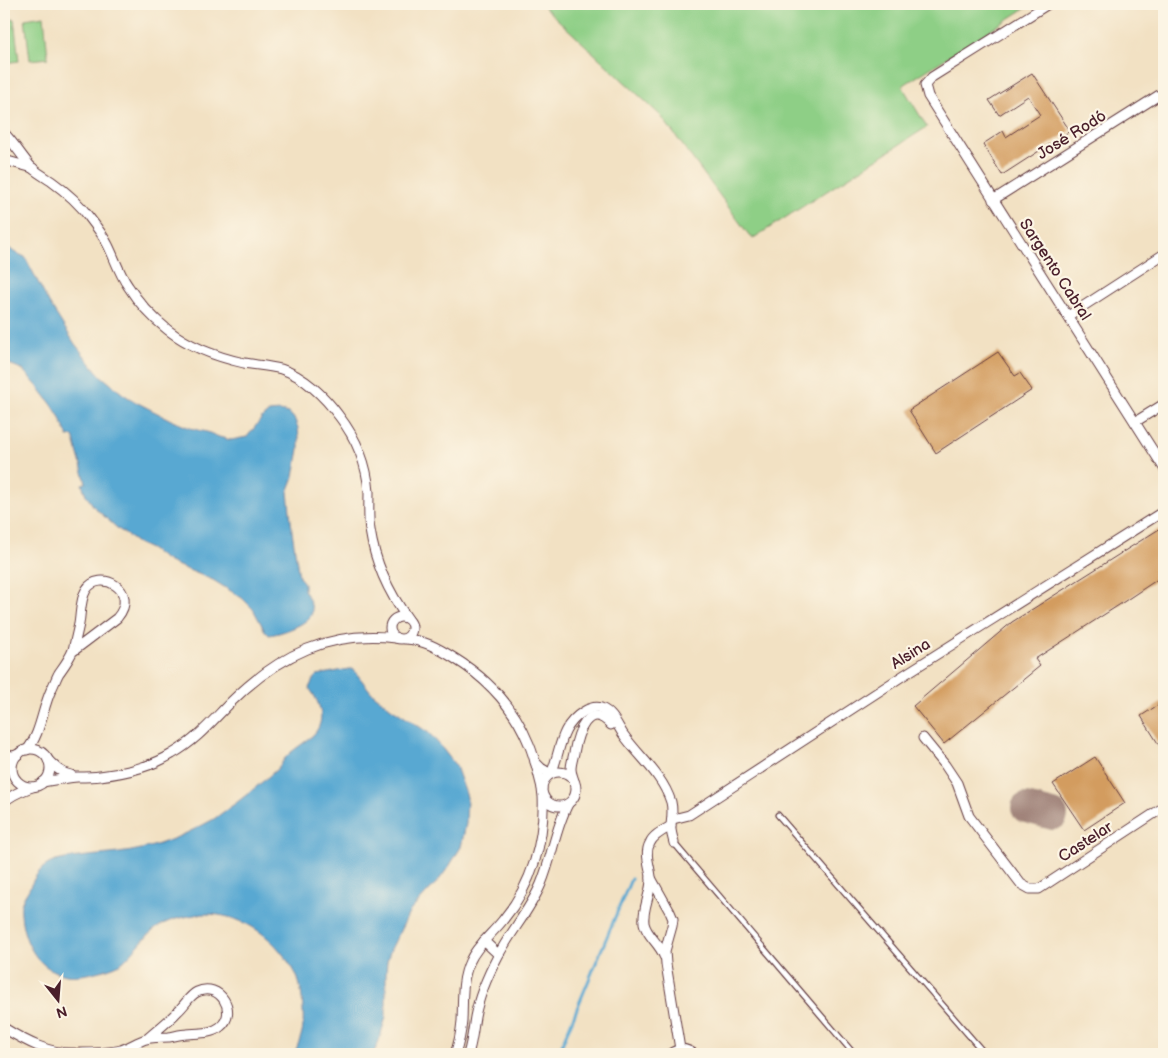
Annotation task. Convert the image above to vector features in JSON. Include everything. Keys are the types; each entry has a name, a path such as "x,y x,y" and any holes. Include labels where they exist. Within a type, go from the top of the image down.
{"street":[{"name":"Sargento Cabral","path":"1048,4 932,77 925,85 928,96 1164,468"},
{"name":"José Rodó","path":"993,200 1164,92"},
{"path":"4,133 33,168 67,194 87,214 108,244 127,285 146,309 169,331 196,347 225,358 280,369 290,373 316,391 339,415 361,455 366,472 373,546 386,582 395,601 423,642"},
{"path":"4,160 33,168"},
{"path":"1068,316 1164,254"},
{"path":"1135,422 1164,404"},
{"name":"Alsina","path":"651,878 647,850 650,841 672,823 689,815 904,675 1164,511"},
{"path":"7,799 14,791 14,762 34,742 58,675 72,652 85,591 89,586 97,582 105,581 112,583 122,592 124,605 122,612 117,618 72,652"},
{"path":"395,601 396,609 391,625 392,633 400,639"},
{"path":"79,777 59,770 45,757 32,750 4,757 15,776 26,786 62,778 98,776 111,775 131,771 172,754 202,733 233,700 270,669 284,660 329,642 380,634 397,618 405,618 410,624 410,635 400,639"},
{"path":"373,636 423,642 468,667 495,690 516,717 530,744 542,792 543,806 539,847 529,878 514,906 470,960 464,981 462,1022 455,1054"},
{"path":"568,804 563,806 549,803 542,792 543,783 554,766 564,732 577,716 584,711 602,708 617,722 623,734 658,776 672,804 674,844"},
{"path":"468,1054 480,998 490,972 498,954 523,917 541,884 558,829 568,804 576,791 571,769 581,728 584,722 594,716 602,717 613,728 623,734"},
{"path":"7,799 40,784 47,778 50,766 37,734"},
{"name":"Castelar","path":"923,738 957,783 969,816 1020,884 1030,889 1039,889 1164,807"},
{"path":"536,762 550,774 561,772 574,781"},
{"path":"651,878 644,924 662,952 666,964"},
{"path":"651,878 673,919 665,951 680,1049"},
{"path":"484,941 498,954"},
{"path":"4,1028 52,1052 118,1052 147,1039 200,1034 221,1027 226,1021 228,1014 224,999 211,990 203,990 196,993 147,1039"},
{"path":"462,995 480,998"},
{"path":"670,1054 680,1049 694,1054"}],"lane":[{"path":"778,815 985,1054"},
{"path":"674,844 854,1054"}],"green space":[{"path":"541,4 1032,4 902,86 927,127 752,239 661,116"},
{"path":"44,16 48,58 30,60 25,19"},
{"path":"14,19 19,61 4,63 4,21"}],"water":[{"path":"4,244 14,252 25,257 49,303 75,344 100,375 134,401 190,428 231,440 247,437 269,412 280,411 292,416 298,428 299,449 294,477 288,492 299,577 304,583 304,590 312,610 306,621 280,633 269,635 253,609 242,598 213,580 169,562 137,543 94,507 86,495 82,484 86,483 73,436 68,437 52,405 22,369 4,362"},
{"path":"353,669 371,692 391,708 429,733 456,766 467,797 466,824 461,847 439,880 410,911 391,949 386,972 386,1017 377,1047 372,1054 294,1054 301,1036 303,1021 302,995 296,974 280,950 271,941 252,927 230,917 202,914 170,921 150,933 120,964 83,975 62,974 44,965 38,959 24,933 21,906 23,898 43,868 56,861 120,853 150,847 195,829 215,818 270,776 288,755 317,730 321,718 319,705 309,688 314,678 317,675"}],"building":[{"path":"1032,73 1070,131 1002,175 983,144 1003,131 1006,137 1040,115 1028,96 999,115 989,100"},
{"path":"998,352 1015,376 1020,373 1032,390 936,453 909,410"},
{"path":"1164,526 1164,575 1035,659 1040,666 944,744 913,706 1012,622"},
{"path":"1164,701 1164,753 1141,716"},
{"path":"1095,757 1125,803 1084,830 1053,784"}],"waterway":[{"path":"558,1054 631,879"}],"taxiway":[{"path":"1026,808 1053,815"}]}
